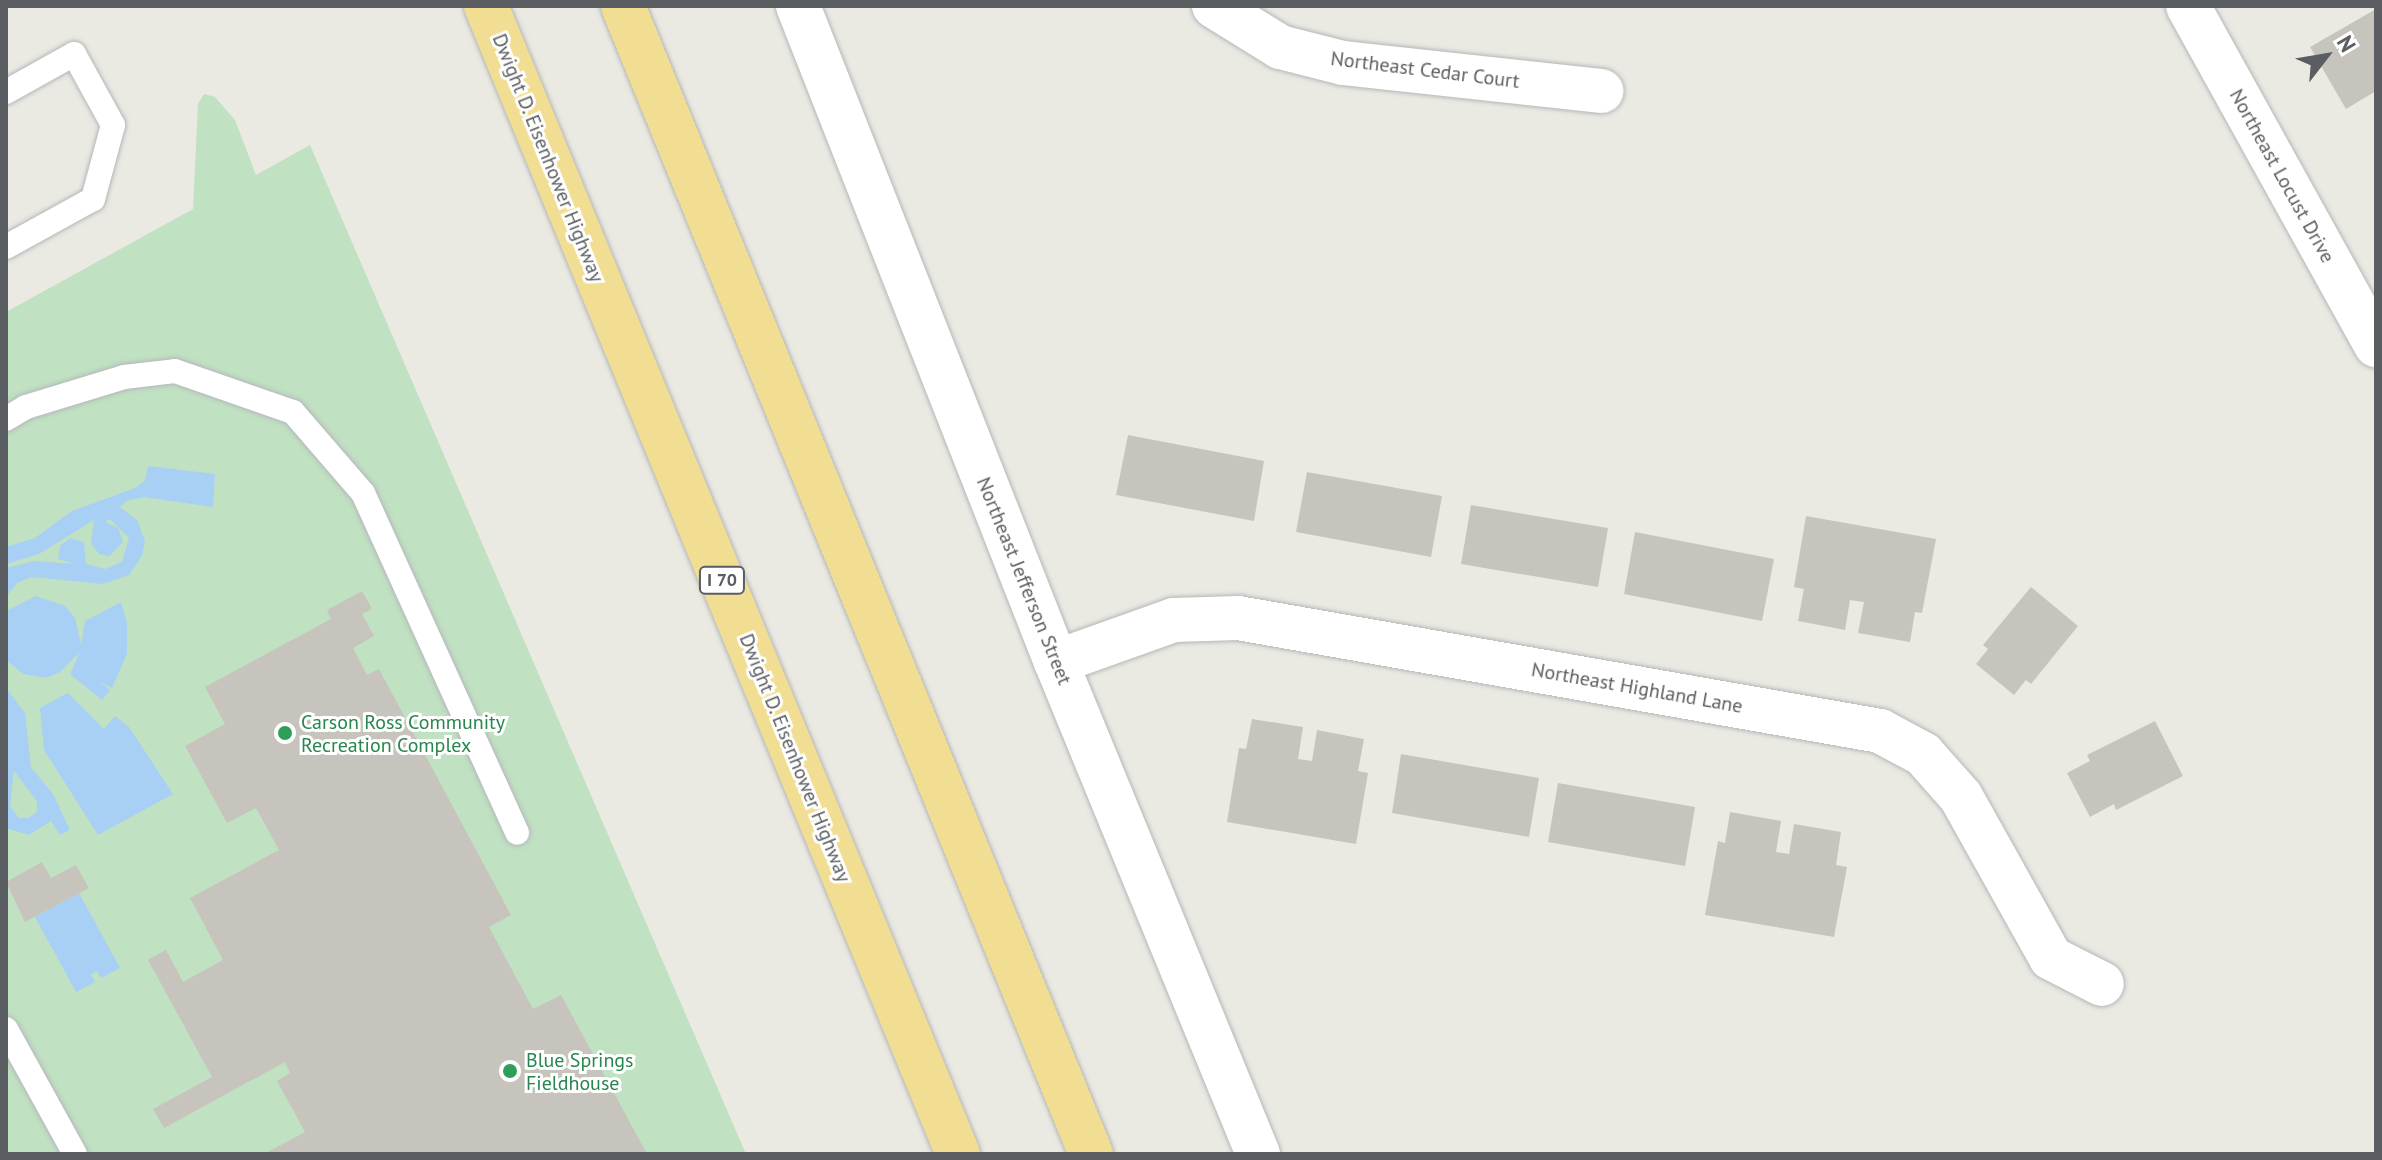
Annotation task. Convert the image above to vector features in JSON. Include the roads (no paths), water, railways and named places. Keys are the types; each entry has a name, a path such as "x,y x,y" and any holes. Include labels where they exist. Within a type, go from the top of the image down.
{"highway":[{"name":"Dwight D. Eisenhower Highway","path":"486,6 958,1154"},
{"path":"623,6 1091,1154"}],"street":[{"name":"Northeast Jefferson Street","path":"798,6 1056,662 1258,1154"},
{"name":"Northeast Cedar Court","path":"1214,6 1280,47 1343,63 1601,91"},
{"name":"Northeast Locust Drive","path":"2188,6 2376,345"},
{"name":"Northeast Highland Lane","path":"1056,662 1174,620 1238,618 1880,731 1923,754 1961,797 2051,958 2102,984"}],"lane":[{"path":"6,92 74,54 113,125 93,199 6,247"},
{"path":"6,419 26,407 124,377 175,371 293,412 363,493 517,833"},
{"path":"6,1029 75,1154"}],"water":[{"path":"148,466 215,474 213,507 144,497 126,501 120,507 137,520 145,541 142,556 129,575 103,584 31,577 17,583 6,597 6,568 34,561 75,564 58,559 60,546 70,538 84,542 86,564 105,569 122,562 129,538 110,519 105,522 118,528 123,542 109,556 99,554 91,543 94,520 39,554 6,564 6,547 35,538 72,511 135,488 145,481"},
{"path":"36,596 65,606 75,618 81,644 85,621 121,602 127,623 127,654 112,688 99,681 110,690 102,700 70,674 80,652 60,672 46,678 23,674 6,660 6,611"},
{"path":"6,688 25,713 31,767 53,794 70,830 60,835 51,821 29,835 6,828","holes":["14,771 37,801 37,811 29,818 19,818 10,806"]},
{"path":"68,693 104,729 115,716 129,727 173,794 98,835 44,750 40,708"},
{"path":"79,893 120,968 101,978 97,971 91,974 95,982 76,992 35,917"}],"place":[{"name":"Carson Ross Community Recreation Complex","path":"285,733"},
{"name":"Blue Springs Fieldhouse","path":"510,1071"}]}
